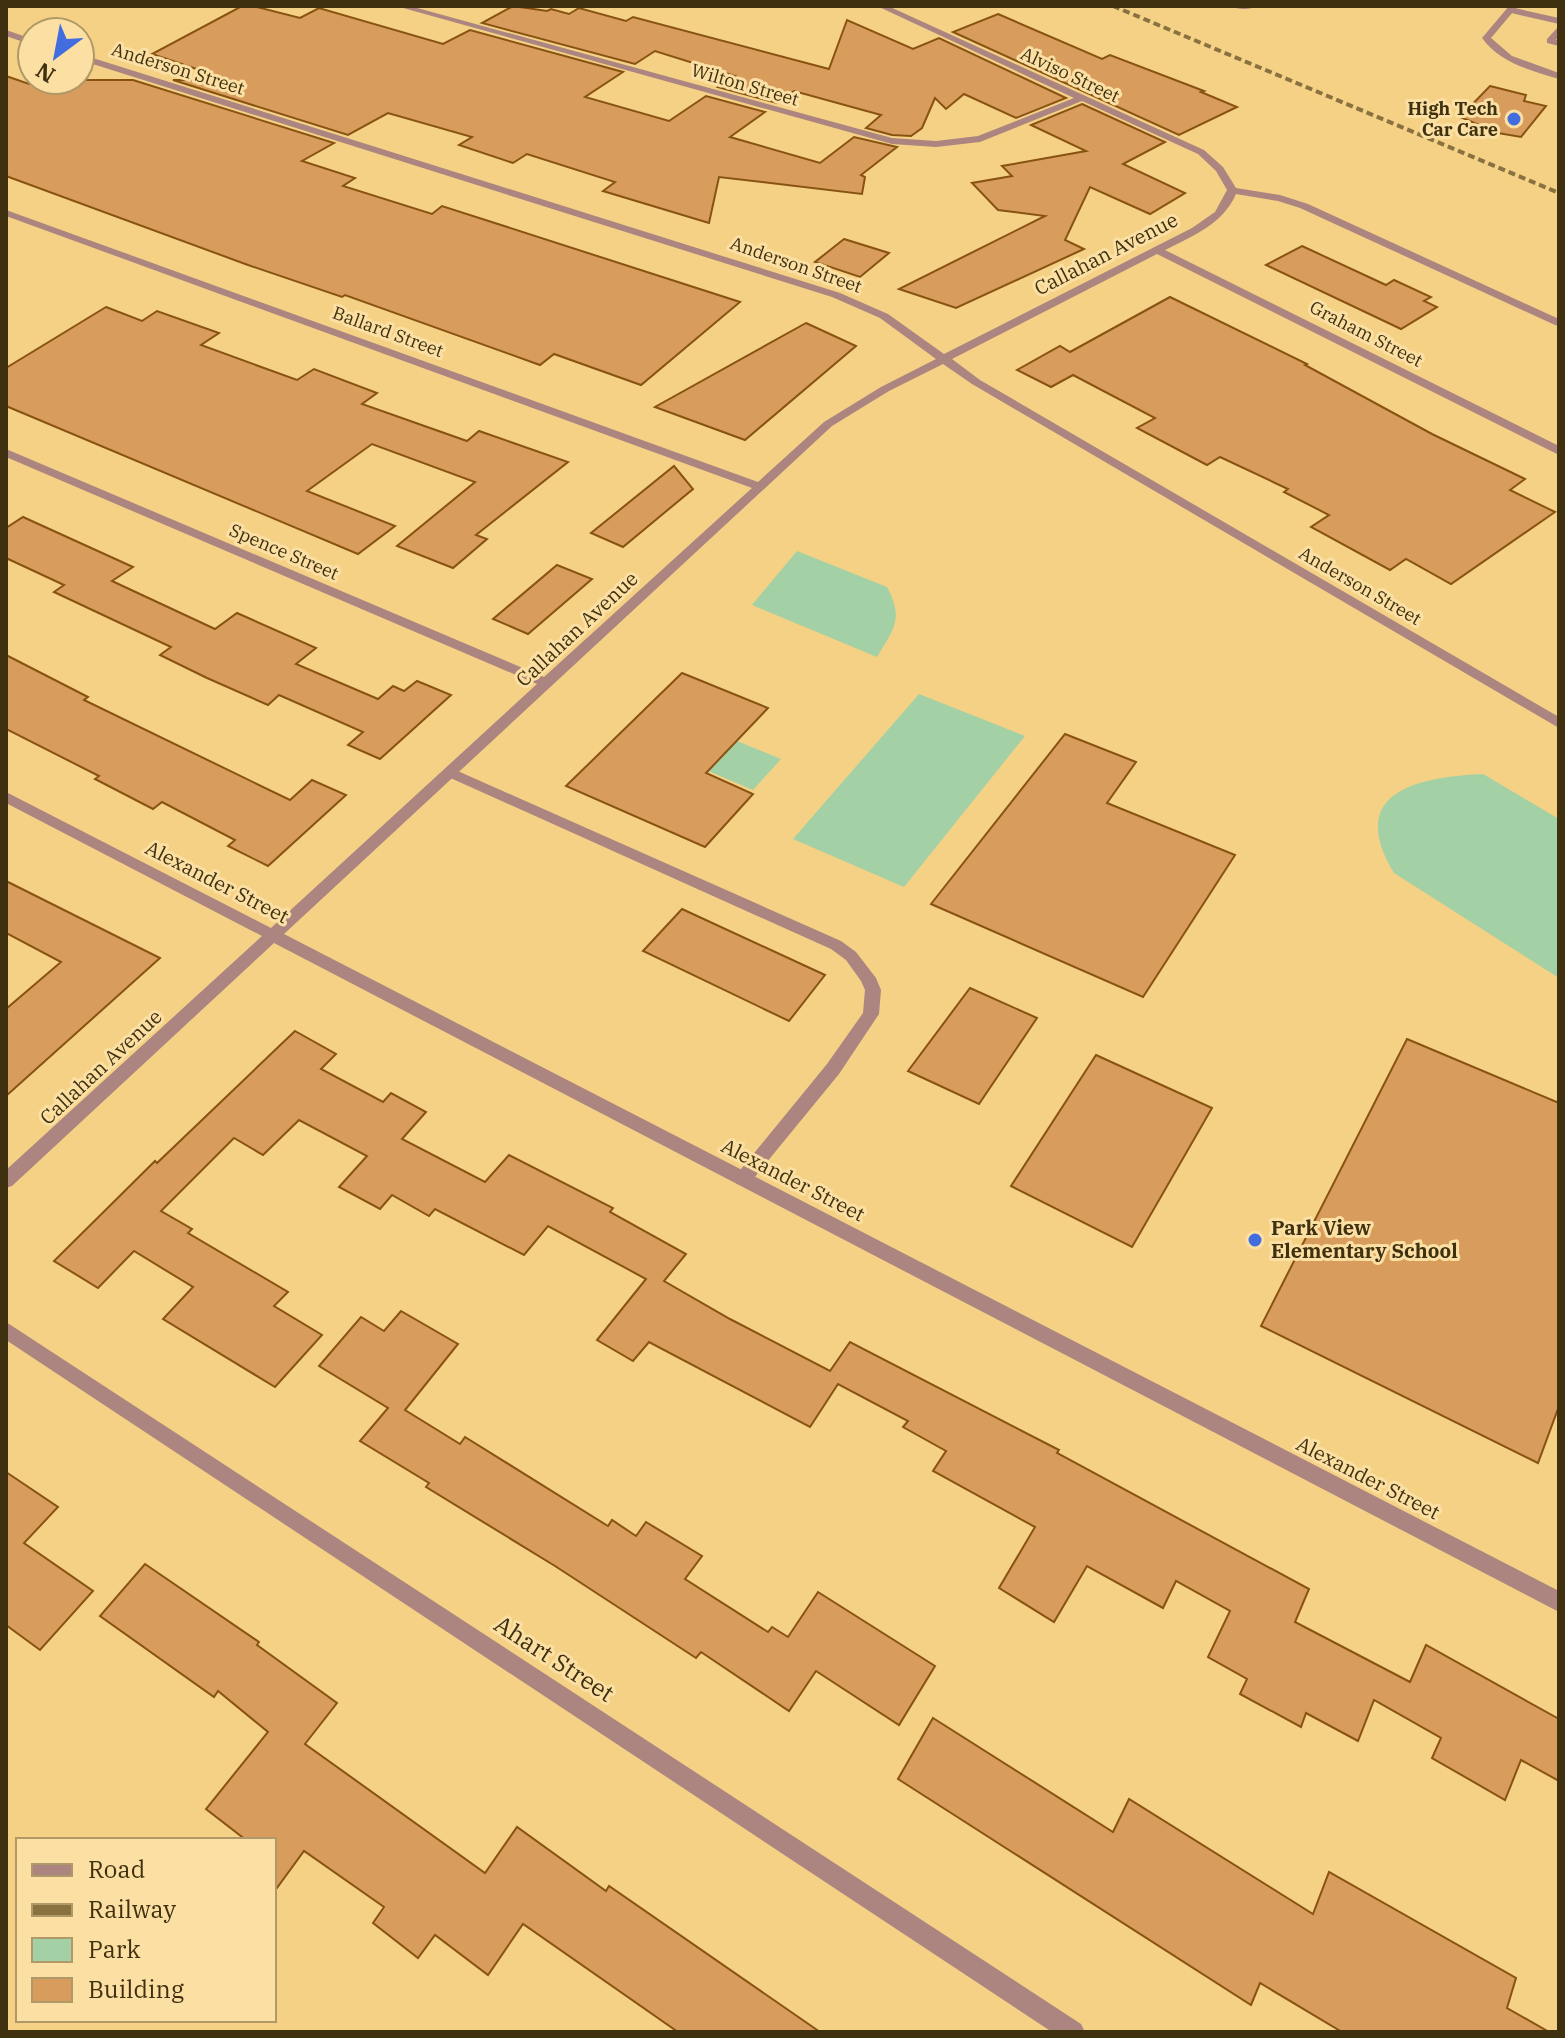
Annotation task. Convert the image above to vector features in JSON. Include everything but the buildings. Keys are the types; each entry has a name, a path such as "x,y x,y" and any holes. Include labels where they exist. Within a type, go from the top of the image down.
{"street":[{"name":"Wilton Street","path":"400,6 892,141 936,144 980,139 1081,98"},
{"name":"Alviso Street","path":"881,6 1201,152 1222,170 1232,190"},
{"path":"1236,6 1252,6"},
{"path":"1559,21 1512,8 1486,38 1490,46 1510,58 1559,76"},
{"path":"1559,29 1550,41 1559,43"},
{"name":"Anderson Street","path":"96,62 836,295 884,316 976,382 1559,723"},
{"path":"1232,190 1280,198 1304,206 1559,323"},
{"name":"Callahan Avenue","path":"6,1181 828,424 885,389 1215,218 1228,205 1232,190"},
{"name":"Ballard Street","path":"6,213 758,486"},
{"name":"Graham Street","path":"1157,250 1559,451"},
{"name":"Spence Street","path":"6,453 548,684"},
{"path":"451,773 826,940 860,965 873,990 871,1014 833,1069 743,1179"},
{"name":"Alexander Street","path":"6,797 1559,1602"},
{"name":"Ahart Street","path":"6,1330 1073,2032"}],"green space":[{"path":"797,551 887,587 895,608 895,624 877,657 752,605"},
{"path":"919,694 1025,736 904,887 793,839"},
{"path":"650,706 781,759 753,790 621,734"},
{"path":"1483,774 1559,819 1559,978 1394,873 1381,846 1378,824 1383,807 1395,794 1434,779"}],"railway":[{"path":"1113,6 1559,193"}],"place":[{"name":"High Tech Car Care","path":"1514,119"},
{"name":"Park View Elementary School","path":"1255,1240"}]}
